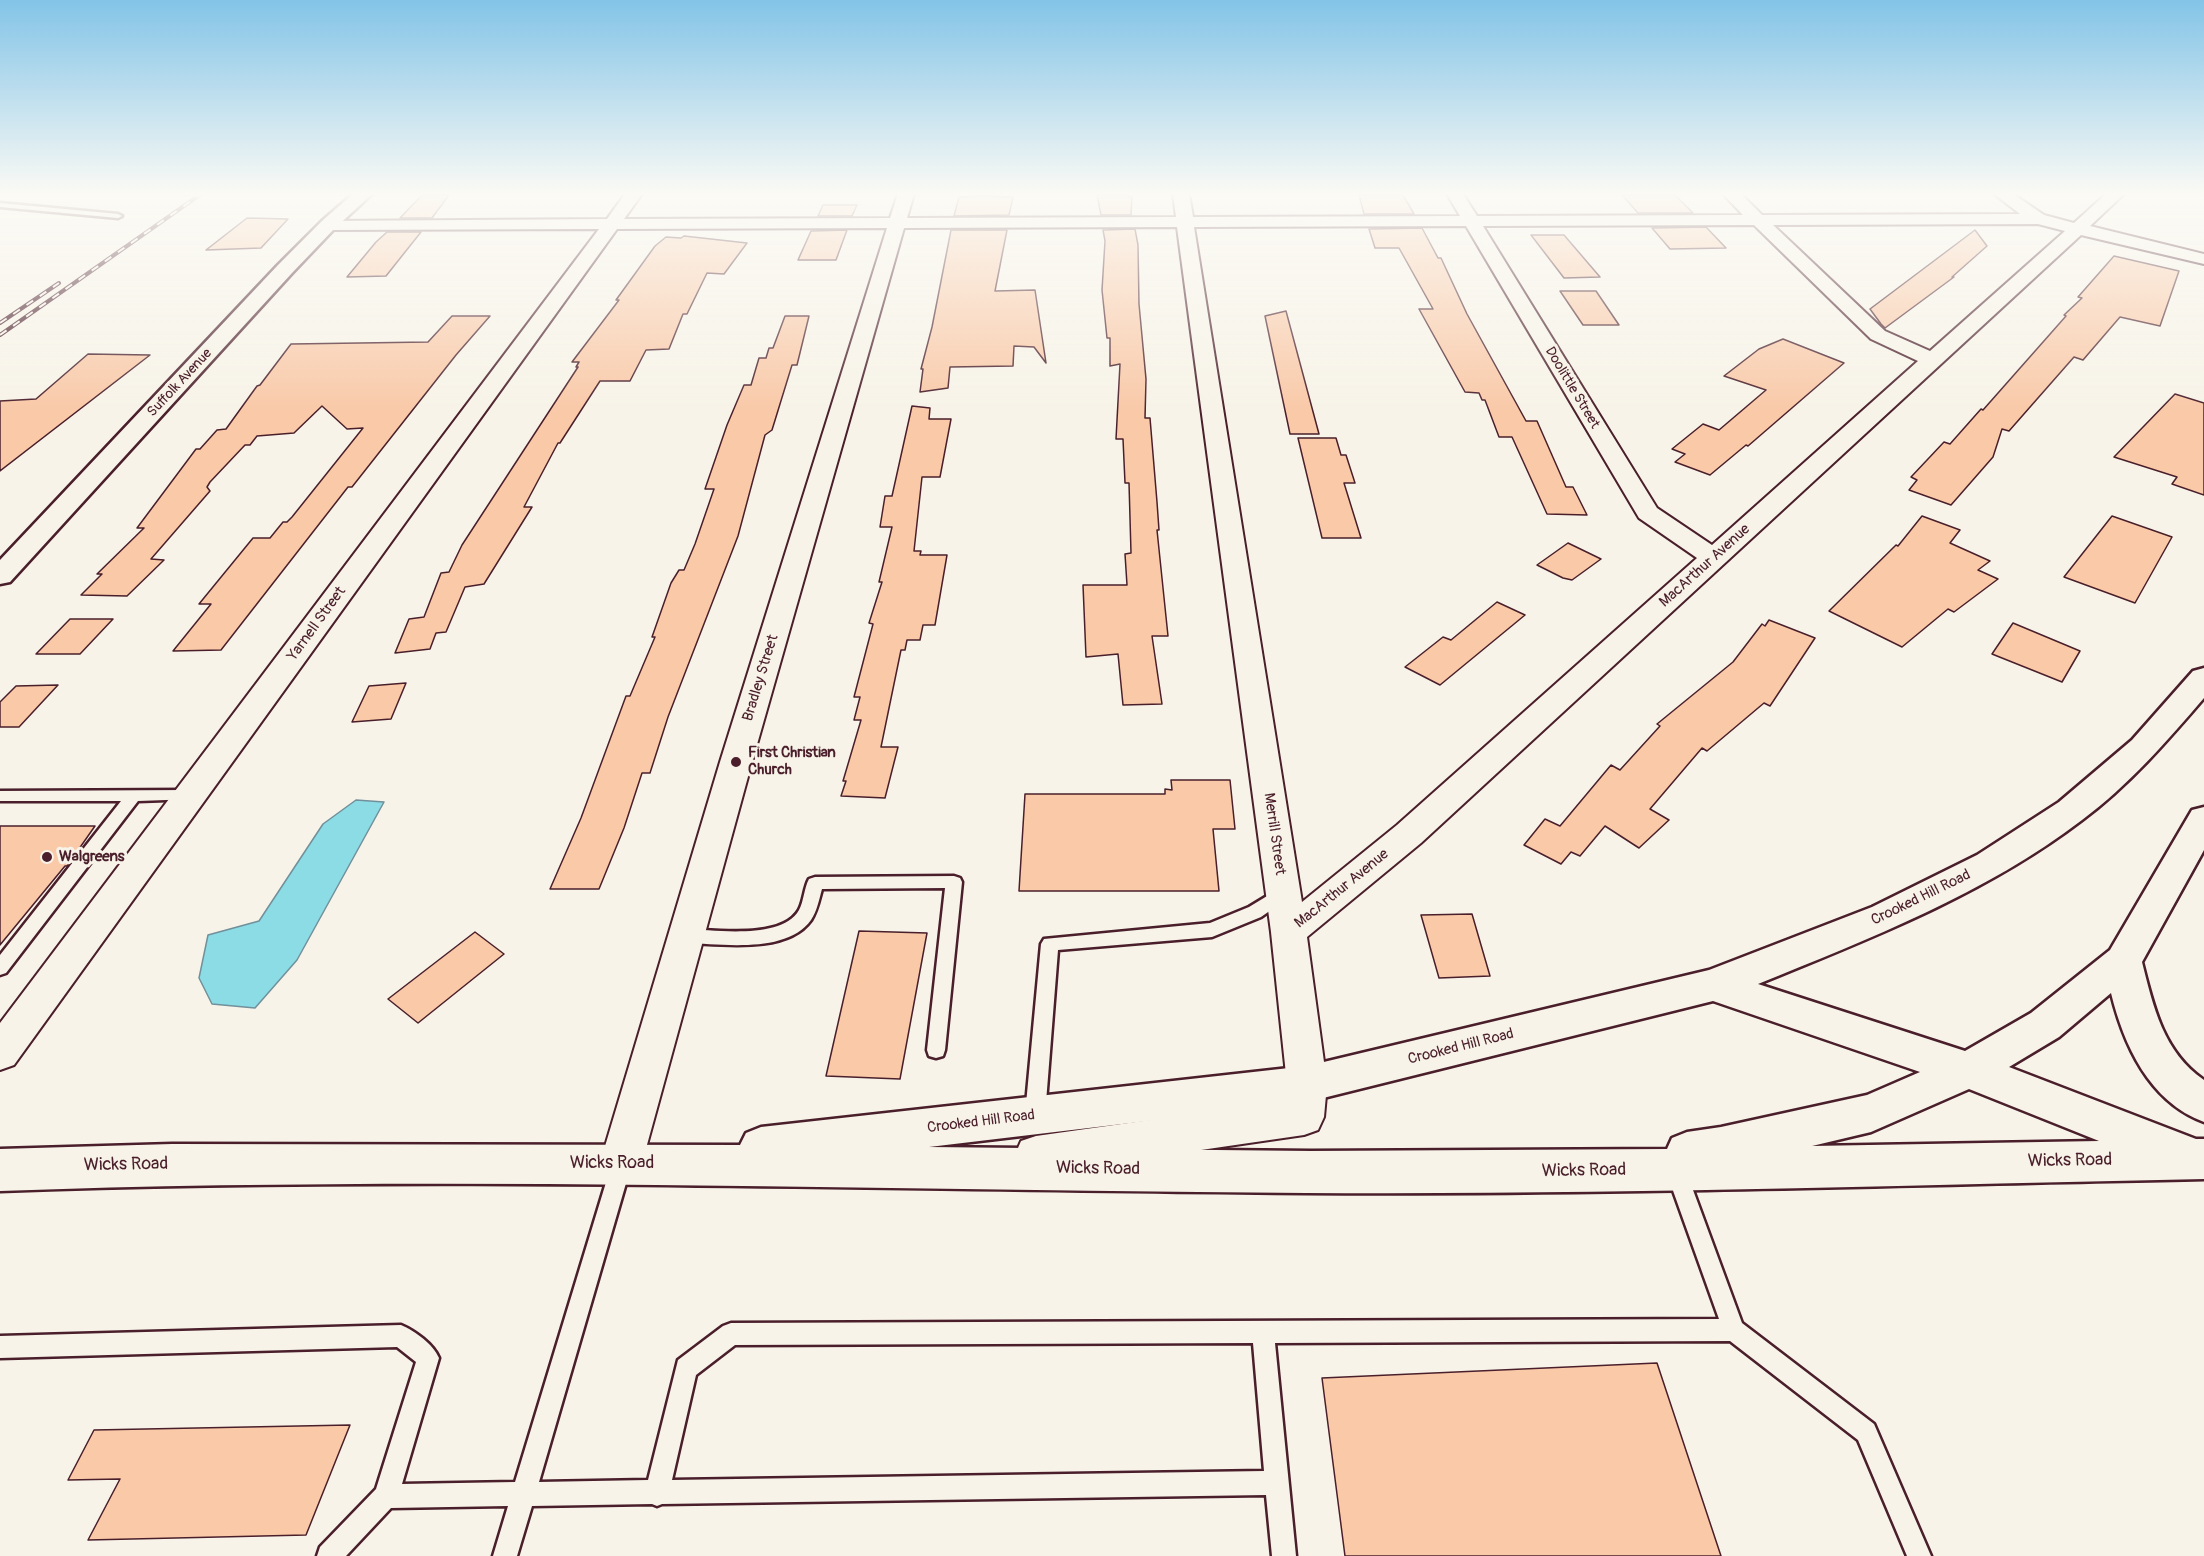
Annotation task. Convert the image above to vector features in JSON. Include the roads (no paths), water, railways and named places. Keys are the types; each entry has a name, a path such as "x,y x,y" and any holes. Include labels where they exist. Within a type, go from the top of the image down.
{"main road":[{"name":"Suffolk Avenue","path":"0,576 289,267"},
{"name":"Crooked Hill Road","path":"621,1163 1307,1084 1713,985 1885,917 1990,864 2071,811 2143,748 2204,678"},
{"path":"1561,1171 1721,1147 1871,1113 1968,1070 2045,1025 2122,961 2201,830"},
{"path":"2122,961 2136,1019 2157,1061 2183,1090 2204,1103"},
{"name":"Wicks Road","path":"1713,985 1968,1070 2202,1162"},
{"name":"Wicks Road","path":"0,1170 172,1164 621,1163 1311,1172 1561,1171 2202,1162"}],"street":[{"name":"Yarnell Street","path":"0,1053 13,1019 190,795 581,267"},
{"name":"Bradley Street","path":"621,1163 736,762 884,267"},
{"name":"Merrill Street","path":"947,1167 1304,1118 1307,1084 1289,932 1191,267"},
{"name":"Doolittle Street","path":"1499,267 1648,513 1714,558"},
{"path":"1807,267 1878,335 1932,360"},
{"name":"MacArthur Avenue","path":"1289,932 1409,834 1932,360 2038,267"}],"lane":[{"path":"0,968 133,795"},
{"path":"0,796 190,795"},
{"path":"686,936 765,937 783,934 805,916 815,884 954,882 936,1050"},
{"path":"1035,1115 1050,944 1212,930 1255,912 1282,893"},
{"path":"505,1556 621,1163"},
{"path":"1675,1169 1734,1330 1866,1432 1919,1556"},
{"path":"657,1494 686,1368 731,1334 1734,1330"},
{"path":"1263,1332 1284,1556"},
{"path":"0,1347 401,1336 428,1358 386,1496 329,1556"},
{"path":"386,1496 657,1494 1277,1483"}],"water":[{"path":"356,800 384,802 297,960 255,1008 212,1004 199,978 208,935 259,921 323,824"}],"railway":[{"path":"0,335 97,267"},
{"path":"0,323 59,283"}],"place":[{"name":"First Christian Church","path":"736,762"},
{"name":"Walgreens","path":"47,857"}]}
